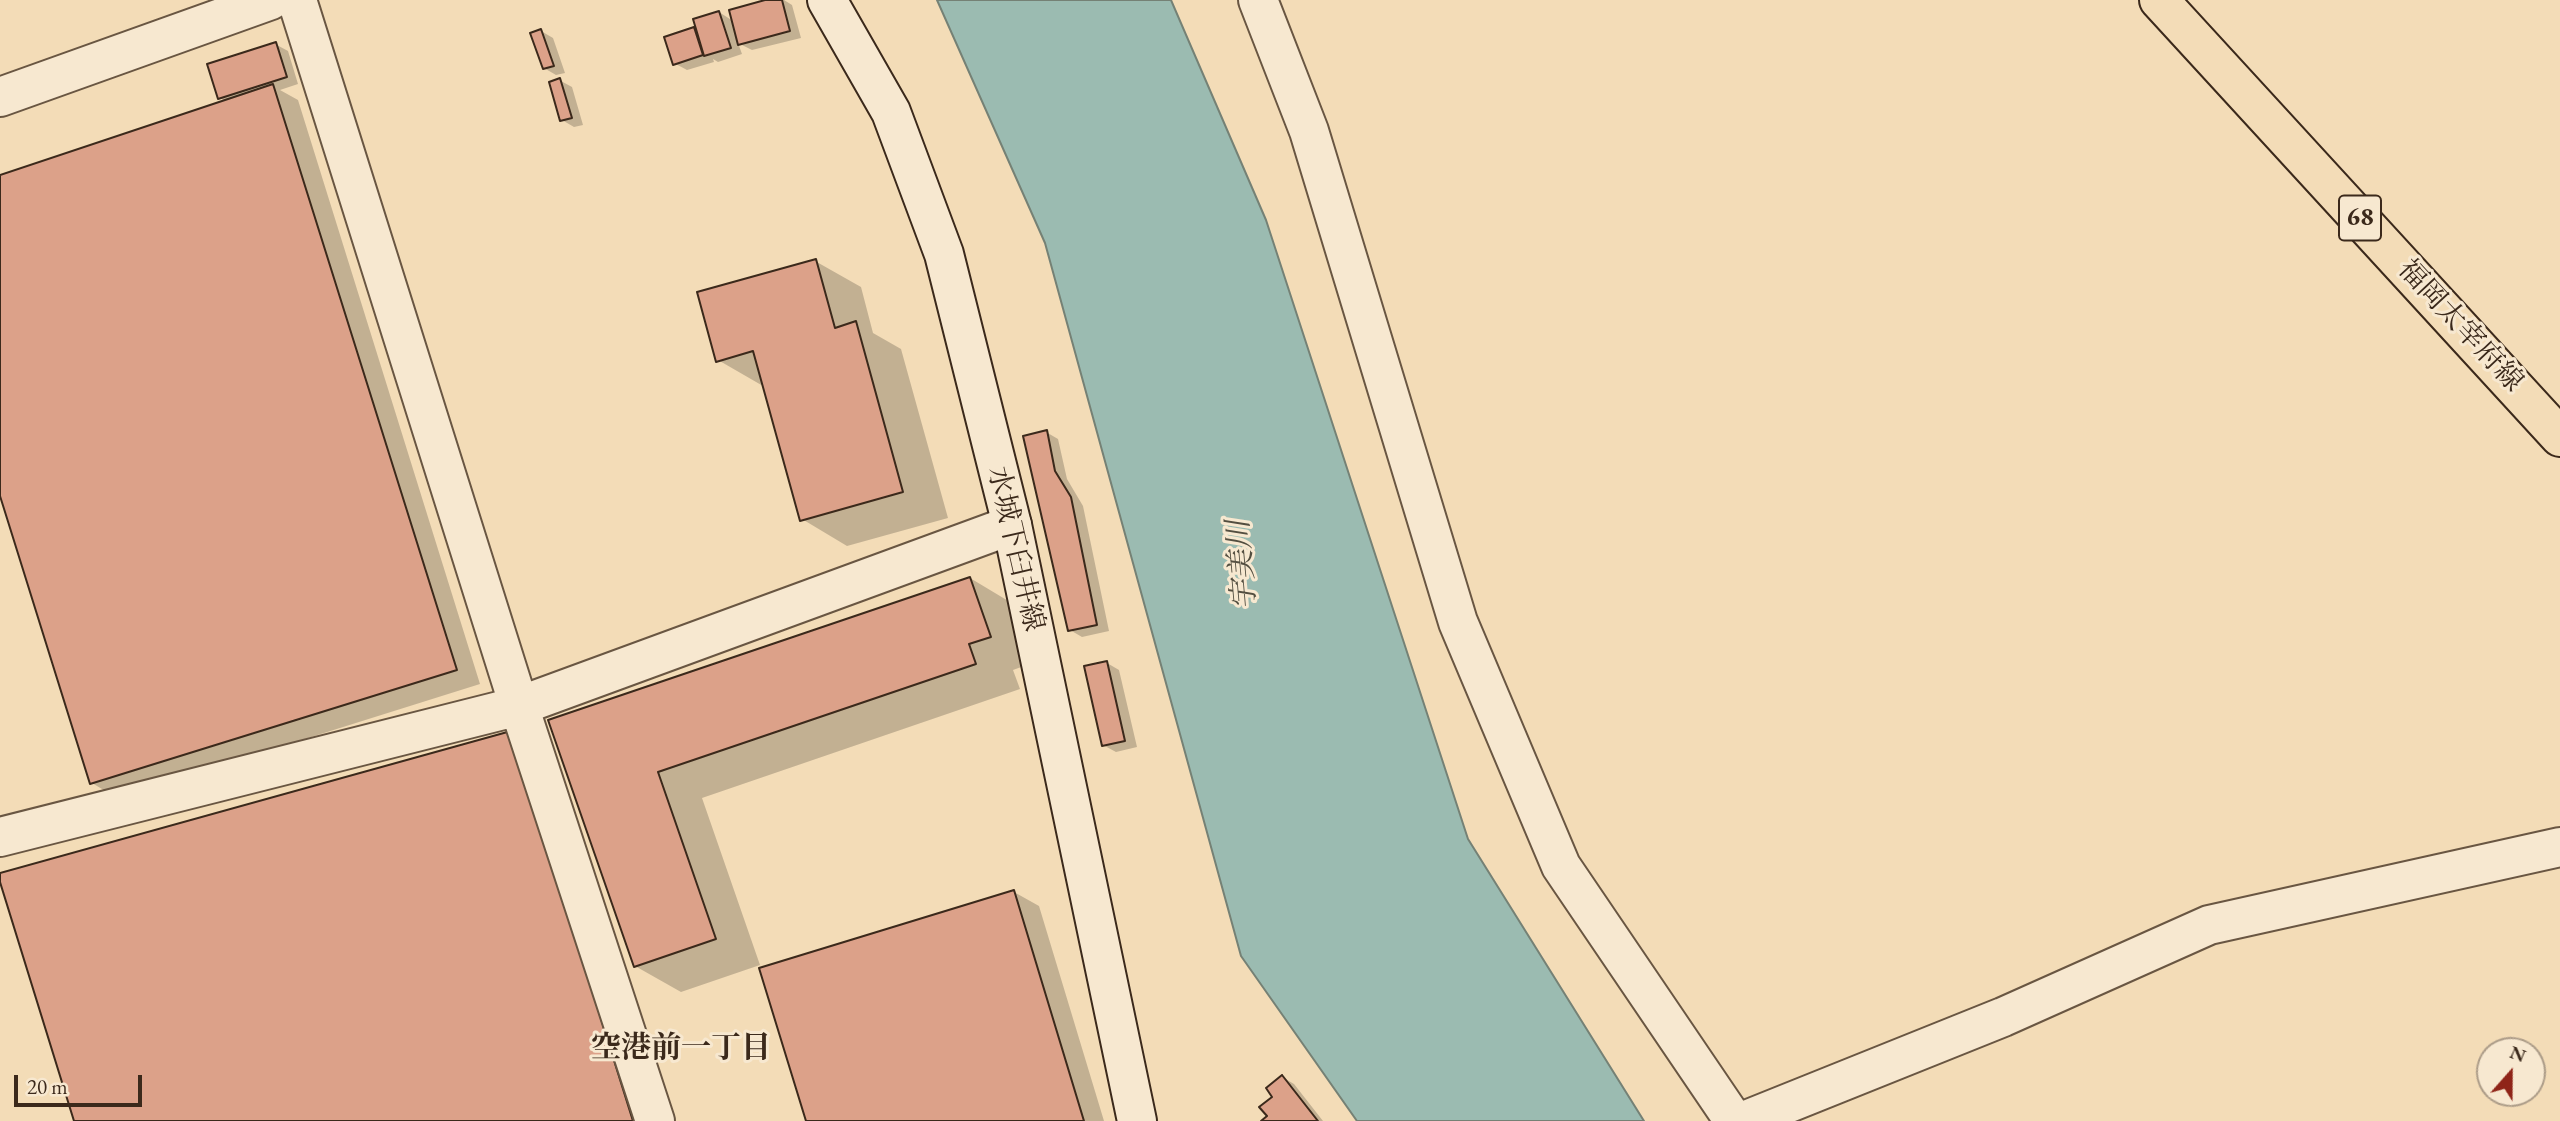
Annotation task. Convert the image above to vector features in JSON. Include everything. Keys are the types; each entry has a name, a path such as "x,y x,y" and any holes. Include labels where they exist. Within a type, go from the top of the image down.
{"main road":[{"name":"福岡太宰府線","path":"2159,0 2560,437"}],"street":[{"path":"0,97 271,0"},
{"path":"297,0 519,706 655,1121"},
{"name":"水城下臼井線","path":"827,0 891,112 944,254 1012,526 1137,1121"},
{"path":"1258,0 1309,131 1458,622 1561,866 1734,1121"},
{"path":"0,837 519,706 1012,526"},
{"path":"1744,1121 2003,1017 2209,925 2560,847"}],"water":[{"name":"宇美川","path":"937,0 1171,0 1266,220 1468,839 1644,1121 1357,1121 1241,956 1045,243"}],"building":[{"path":"765,0 782,0 790,31 738,45 729,10"},
{"path":"719,11 731,48 704,56 693,19"},
{"path":"694,27 703,55 673,65 664,37"},
{"path":"541,29 554,66 543,69 530,33"},
{"path":"276,42 287,77 218,99 207,64"},
{"path":"560,78 572,118 560,121 549,82"},
{"path":"273,84 457,670 90,784 0,496 0,175"},
{"path":"816,259 835,328 856,321 903,492 800,521 753,351 716,362 697,292"},
{"path":"1047,430 1055,471 1071,497 1097,625 1068,631 1023,436"},
{"path":"970,577 991,637 969,644 976,664 658,772 716,939 634,967 548,720"},
{"path":"1107,661 1125,741 1102,746 1084,666"},
{"path":"511,731 633,1121 74,1121 0,882 0,873"},
{"path":"1014,890 1084,1121 806,1121 759,968"},
{"path":"1282,1075 1318,1121 1261,1121 1267,1116 1259,1107 1272,1097 1266,1088"}],"district":[{"name":"空港前一丁目","path":"681,1049"}]}
